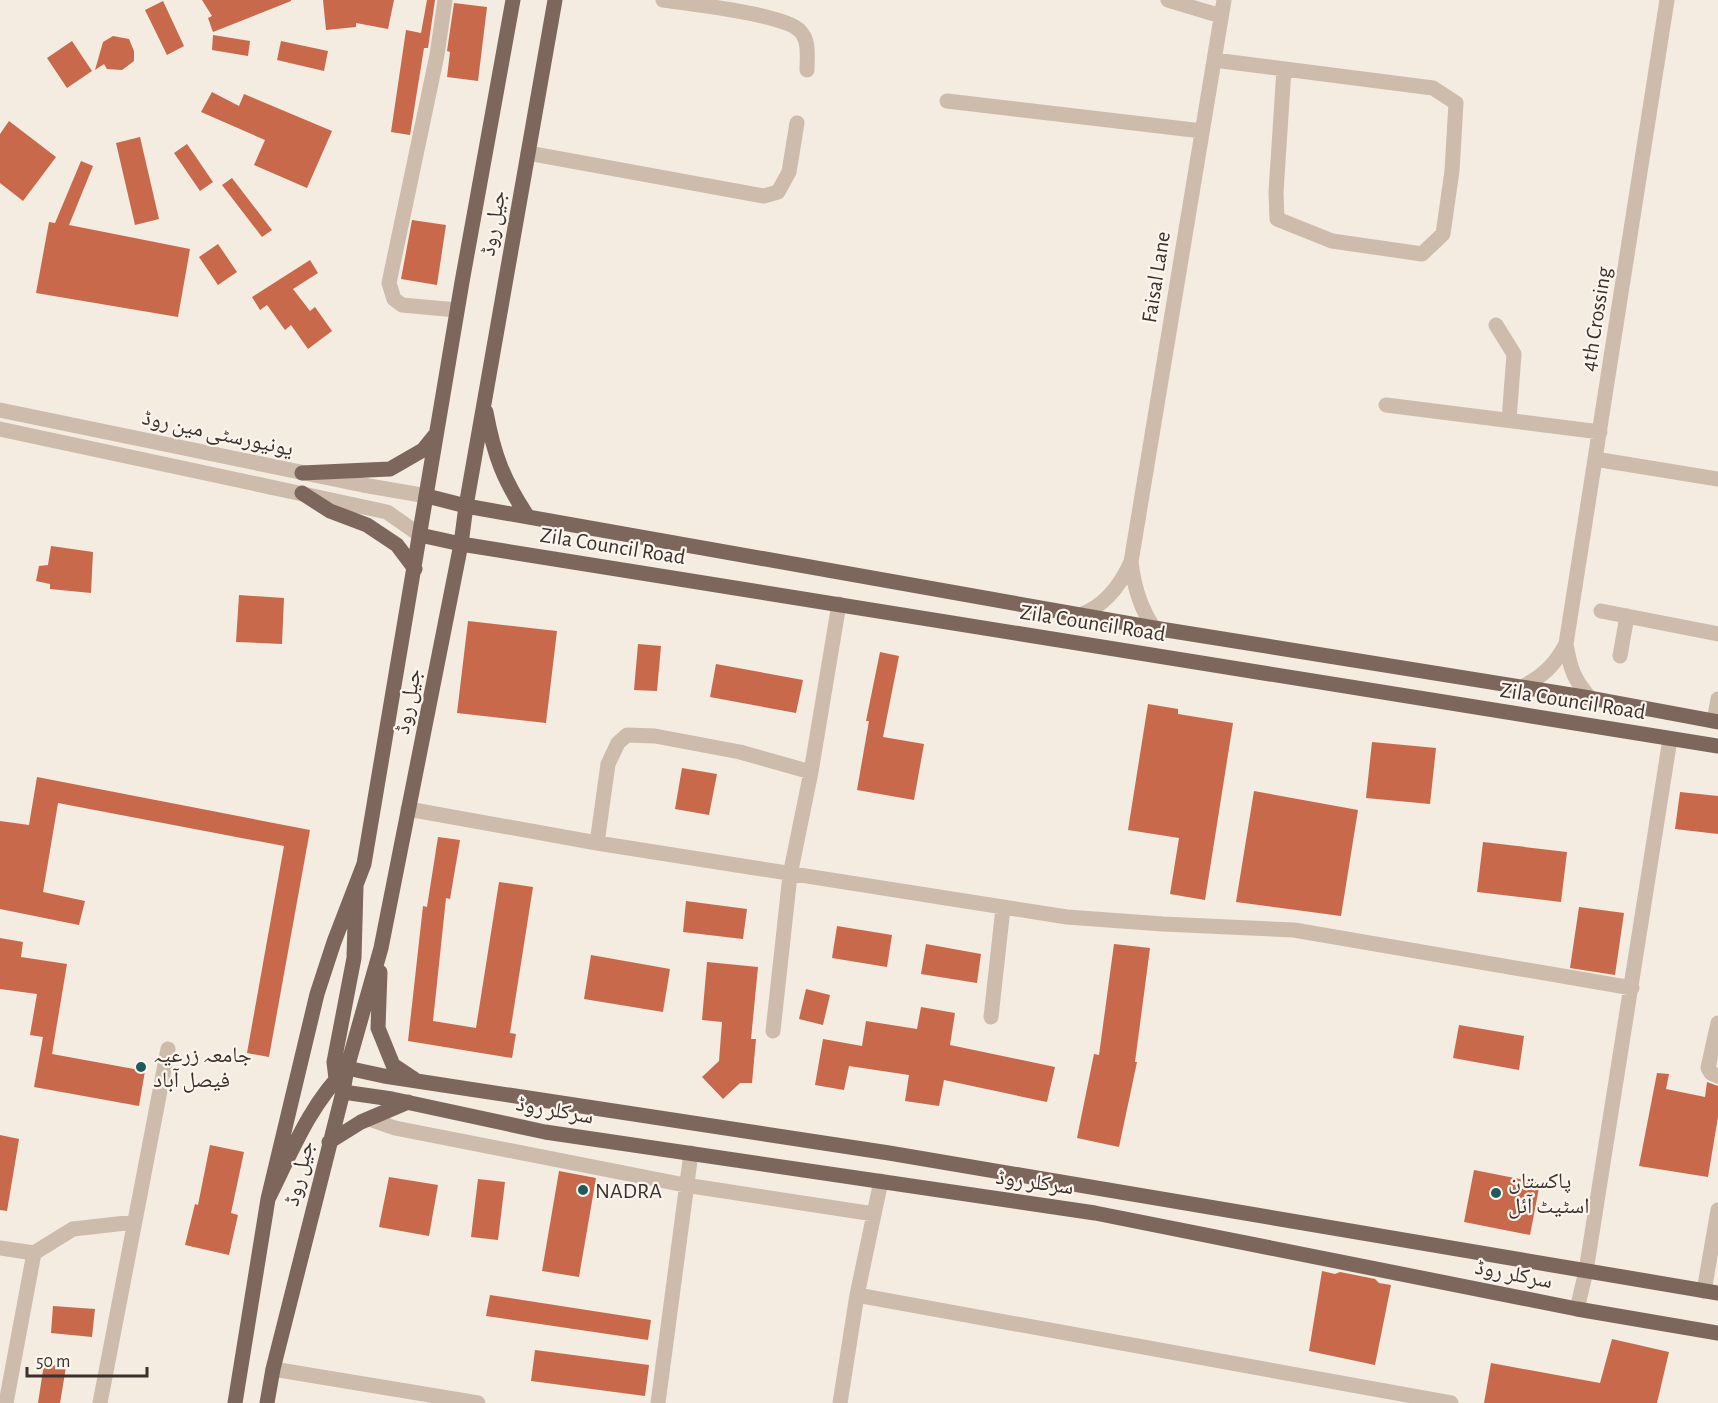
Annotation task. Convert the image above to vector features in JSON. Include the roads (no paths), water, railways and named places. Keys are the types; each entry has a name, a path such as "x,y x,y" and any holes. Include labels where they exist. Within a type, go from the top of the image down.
{"main road":[{"name":"جیل روڈ","path":"235,1403 268,1199 317,994 364,864 457,310 513,0"},
{"name":"جیل روڈ","path":"267,1403 273,1369 329,1142 339,1085 347,1068 381,948 461,544 484,400 555,0"},
{"path":"484,400 491,443 508,487 528,517"},
{"path":"302,473 390,469 423,450 437,431"},
{"path":"302,493 330,511 367,525 397,545 415,569"},
{"name":"Zila Council Road","path":"427,496 466,506 1154,628 1590,698 1716,722"},
{"name":"Zila Council Road","path":"420,535 461,544 1718,746"},
{"path":"268,1199 306,1121 326,1090 339,1085 334,1062 354,958 356,886"},
{"path":"381,948 378,1028 393,1065 417,1081"},
{"name":"سرکلر روڈ","path":"347,1068 417,1081 889,1153 1711,1292"},
{"name":"سرکلر روڈ","path":"339,1085 545,1132 1095,1213 1577,1309 1718,1333"},
{"path":"329,1142 369,1119 408,1102"}],"street":[{"path":"445,0 437,55 389,282 394,299 402,305 457,310"},
{"path":"663,0 781,19 799,29 806,41 807,70"},
{"path":"1168,0 1221,16"},
{"name":"Faisal Lane","path":"1080,615 1091,611 1116,590 1131,562 1224,0"},
{"name":"4th Crossing","path":"1590,698 1577,683 1569,664 1566,644 1667,0"},
{"path":"1214,60 1433,88 1456,103 1452,171 1443,234 1422,255 1332,241 1277,219 1276,192 1284,69"},
{"path":"947,101 1202,131"},
{"path":"528,153 764,196 778,192 789,172 796,123"},
{"path":"1496,325 1514,354 1509,420"},
{"path":"1386,405 1600,432"},
{"name":"یونیورسٹی مین روڈ","path":"0,410 302,473 427,496"},
{"name":"یونیورسٹی مین روڈ","path":"0,429 387,512 420,535"},
{"path":"1595,459 1718,479"},
{"name":"Faisal Lane","path":"1131,562 1138,598 1145,615 1154,628"},
{"path":"773,1031 790,875 811,772 839,604"},
{"path":"1601,611 1718,634"},
{"path":"1620,656 1627,616"},
{"name":"4th Crossing","path":"1522,687 1540,677 1556,663 1566,644"},
{"path":"1716,722 1718,699"},
{"path":"597,843 608,764 618,742 627,735 655,736 740,752 811,772"},
{"path":"1577,1309 1586,1272 1670,739"},
{"path":"408,808 597,843 1003,908 1088,919 1294,930 1632,988"},
{"path":"991,1017 1003,908"},
{"path":"1718,1023 1708,1068 1711,1073 1718,1076"},
{"path":"100,1403 168,1049"},
{"path":"395,1128 408,1102"},
{"path":"369,1119 395,1128 685,1185 874,1214"},
{"path":"658,1403 691,1153"},
{"path":"840,1403 857,1294 881,1181"},
{"path":"1711,1292 1718,1210"},
{"path":"0,1248 34,1253 73,1229 135,1222"},
{"path":"6,1403 34,1253"},
{"path":"857,1294 1451,1403"},
{"path":"273,1369 478,1403"}],"place":[{"name":"جامعہ زرعیہ فیصل آباد","path":"141,1067"},
{"name":"NADRA","path":"583,1190"},
{"name":"پاکستان اسٹیٹ آئل","path":"1496,1193"}]}
